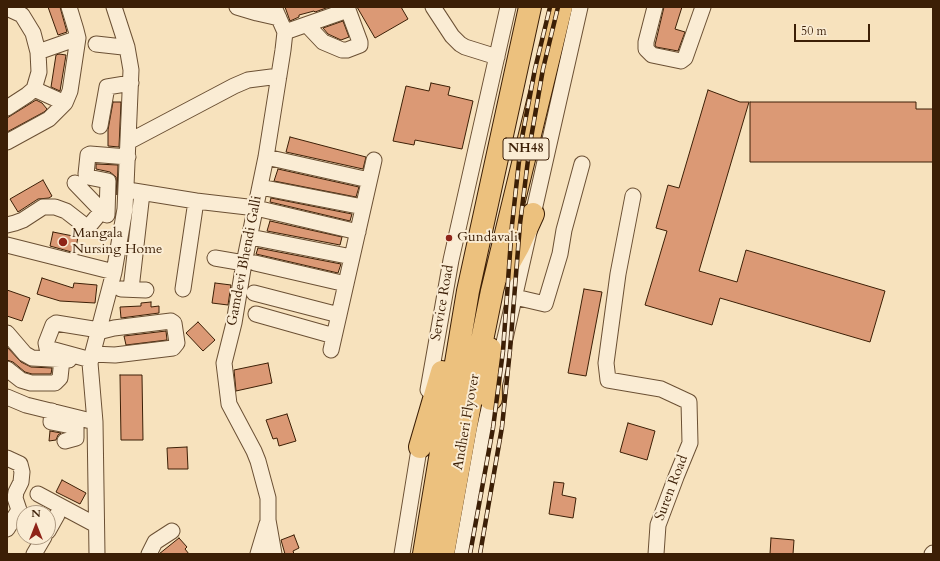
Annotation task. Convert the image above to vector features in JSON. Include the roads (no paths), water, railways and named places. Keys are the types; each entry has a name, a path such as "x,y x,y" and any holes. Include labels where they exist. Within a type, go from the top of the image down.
{"highway":[{"name":"NH48","path":"468,291 530,7"},
{"name":"NH48","path":"492,291 561,7"},
{"path":"490,399 490,346 493,317 492,291 518,247 533,214"},
{"path":"420,448 468,291"},
{"name":"Andheri Flyover","path":"440,548 468,291"},
{"name":"Andheri Flyover","path":"440,548 492,291"}],"street":[{"path":"7,142 49,119 65,103 70,91 78,38 69,7"},
{"path":"114,7 131,70 127,83 127,189 136,210 138,238 131,289"},
{"path":"237,7 257,13 277,12 285,32 347,9 360,46 348,50 342,50 323,42 307,25"},
{"path":"433,7 452,36 460,44 497,57"},
{"name":"Service Road","path":"402,554 420,448 429,380 451,260 508,7"},
{"path":"440,548 484,430 580,7"},
{"path":"655,7 647,35 646,49 652,55 681,61 685,58 703,7"},
{"path":"7,8 25,11 38,52 39,72 34,89 7,108"},
{"name":"Gamdevi Bhendi Galli","path":"268,520 268,498 258,461 229,404 224,363 249,263 250,237 266,157 285,32"},
{"path":"38,52 78,38"},
{"path":"96,44 125,47"},
{"path":"128,142 234,86 248,80 278,76"},
{"path":"100,126 107,87 127,83"},
{"path":"34,89 65,103"},
{"path":"106,215 108,181 88,176 86,174 88,155 128,157"},
{"path":"266,157 369,180"},
{"path":"331,350 374,160"},
{"path":"515,298 545,304 560,254 564,230 582,164"},
{"path":"7,225 23,220 43,208 55,207 66,210 84,225 90,225 100,213 100,209 75,183"},
{"path":"260,187 363,207"},
{"path":"127,189 142,193 196,201 256,208 358,232"},
{"path":"97,554 95,422 91,359 114,272 120,237 136,210 142,193"},
{"name":"Suren Road","path":"633,196 618,274 606,363 608,380 661,389 689,402 690,443 658,525 656,554"},
{"path":"182,289 196,201"},
{"path":"120,237 138,238"},
{"path":"250,237 352,257"},
{"path":"7,245 114,272"},
{"path":"215,258 249,263 346,284"},
{"path":"110,288 146,290"},
{"path":"254,293 339,314"},
{"path":"256,314 334,336"},
{"path":"7,333 25,354 32,358 91,359 173,348 177,343 174,323 171,321 99,331 56,323 53,324 46,343 47,348 91,359"},
{"path":"7,369 21,380 31,383 55,382 60,378 62,359"},
{"path":"7,396 26,405 52,411 76,422 95,422"},
{"path":"65,441 76,438 76,422"},
{"path":"7,458 20,464 22,472 21,482 15,498 19,510 7,529"},
{"path":"38,494 96,525"},
{"path":"83,518 87,506 96,509"},
{"path":"258,554 268,520"},
{"path":"268,520 274,554"},
{"path":"149,554 155,542 172,531"},
{"path":"34,554 39,545"}],"railway":[{"path":"470,554 493,428 503,351 512,225 521,143 535,69 550,7"},
{"path":"480,554 502,427 520,224 530,144 543,69 558,7"}],"place":[{"name":"Gundavali","path":"449,238"},
{"name":"Mangala Nursing Home","path":"63,242"}]}
